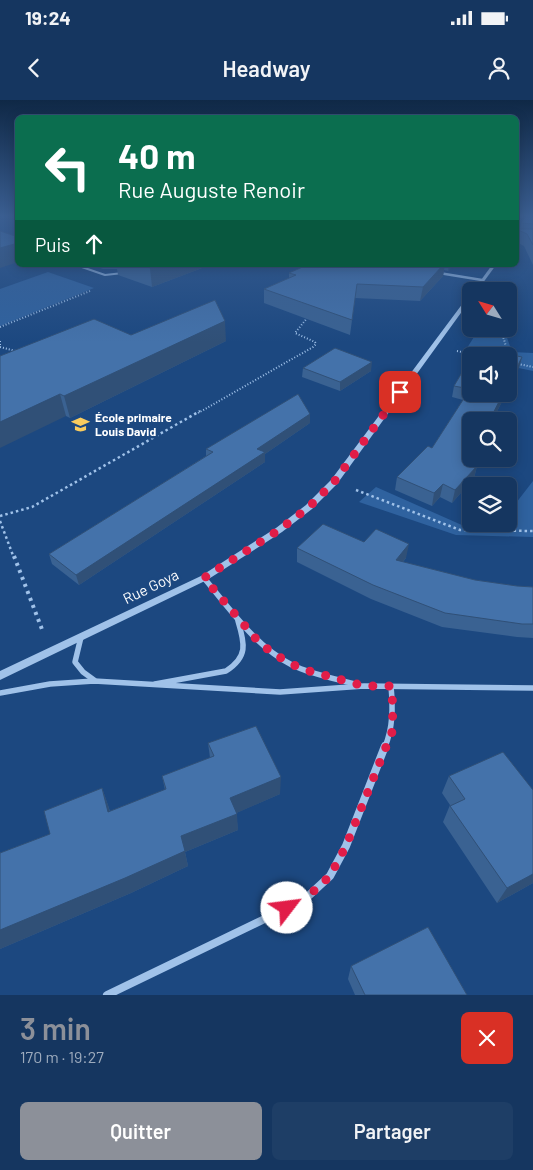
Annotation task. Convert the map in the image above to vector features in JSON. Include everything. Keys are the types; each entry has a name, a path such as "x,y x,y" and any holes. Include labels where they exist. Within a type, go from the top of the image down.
{"street":[{"path":"430,271 482,280 492,267"},
{"name":"Rue Goya","path":"0,676 204,578 279,530 309,507 334,482 462,308"},
{"path":"204,578 257,640 271,652 291,664 309,671 364,686"},
{"path":"145,685 226,672 234,667 240,661 244,650 244,638 237,617"},
{"path":"81,637 75,662 94,681"},
{"path":"0,693 50,684 94,681 280,692 364,686 533,688"},
{"path":"107,995 304,900 330,876 346,846 392,732 393,707 391,686"}],"lane":[{"path":"81,267 100,274 112,275 126,272"}],"path":[{"path":"0,327 98,288 112,275"},
{"path":"0,516 32,506 315,345 315,342 295,332 313,312"},
{"path":"0,341 0,347 17,351"},
{"path":"517,364 533,367"},
{"path":"334,482 460,530 533,531"},
{"path":"0,521 38,622 53,650"}],"shaded area":[{"path":"48,272 94,288 0,326 0,289"},
{"path":"473,338 507,338 510,347 468,347"},
{"path":"517,352 533,353 533,371 517,368"},
{"path":"533,481 533,537 456,535 359,502 376,487 462,525 462,532 517,532 517,502"}],"building":[{"path":"302,267 441,267 423,287 357,284 352,320 264,289 296,275 289,273"},
{"path":"215,300 225,321 64,396 60,394 0,422 0,356 94,319 131,335"},
{"path":"335,348 372,362 340,382 303,368"},
{"path":"517,356 522,357 517,367"},
{"path":"462,372 462,388 454,386"},
{"path":"298,394 310,414 257,449 265,452 76,575 49,554 213,452 206,449"},
{"path":"462,401 499,402 494,412 462,412 462,467 476,467 467,477 462,477 462,482 455,490 443,484 434,493 397,477 428,446 432,448"},
{"path":"323,524 364,542 376,529 409,544 396,560 475,580 533,587 533,624 445,613 373,585 297,548"},
{"path":"256,726 281,777 230,798 237,814 181,836 185,851 0,930 0,853 50,834 44,811 102,788 108,812 166,789 162,776 214,756 208,743"},
{"path":"503,752 533,790 533,874 507,888 450,806 465,799 449,776"},
{"path":"428,927 467,995 365,995 351,966"}],"place":[{"name":"École primaire Louis David","path":"81,425"}],"route":[{"path":"287,908 304,900 330,876 346,846 392,732 393,707 391,686 364,686 309,671 291,664 271,652 257,640 204,578 245,553 309,507 334,482 400,392"}]}
